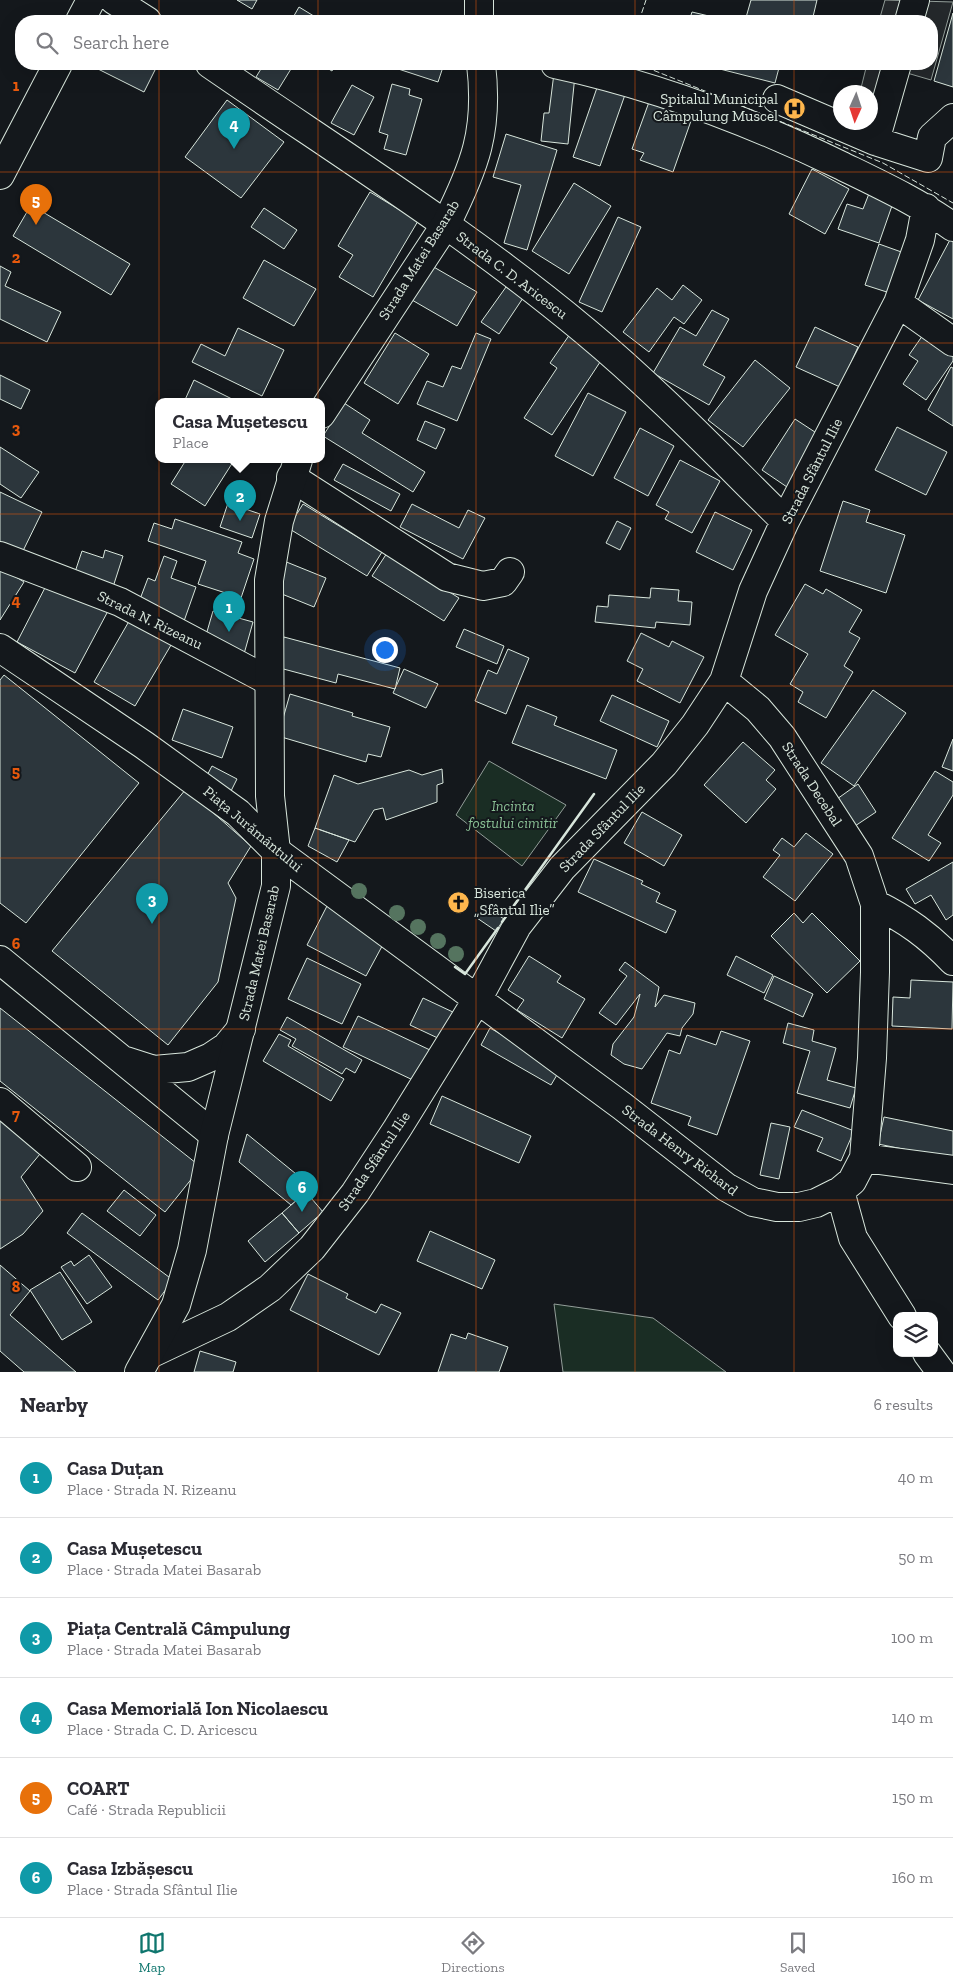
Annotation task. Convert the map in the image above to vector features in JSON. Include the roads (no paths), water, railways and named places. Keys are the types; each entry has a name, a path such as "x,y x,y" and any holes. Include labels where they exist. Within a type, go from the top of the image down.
{"street":[{"path":"83,15 91,0"},
{"path":"114,0 137,15"},
{"path":"479,0 479,15"},
{"path":"911,15 915,0"},
{"path":"0,175 55,70"},
{"name":"Strada C. D. Aricescu","path":"219,70 446,224 586,331 786,521"},
{"name":"Strada Matei Basarab","path":"325,408 446,224 472,168 480,142 484,87 482,70"},
{"path":"577,70 690,100 803,147 926,208 953,227"},
{"path":"875,141 895,70"},
{"path":"777,99 875,141 928,158 932,137 953,118"},
{"name":"Strada Sfântul Ilie","path":"145,1363 228,1317 270,1288 312,1248 355,1193 477,1000 517,926 557,875 664,764 695,725 724,681 753,591 786,521 898,303 920,240 926,208"},
{"path":"898,303 953,342"},
{"path":"295,468 447,577 483,586 502,582 510,572"},
{"name":"Strada Matei Basarab","path":"145,1363 179,1296 192,1250 214,1135 276,886 276,851 270,796 269,580 279,521 295,468"},
{"name":"Strada N. Rizeanu","path":"0,556 120,602 269,680"},
{"name":"Piața Jurământului","path":"0,648 144,745 238,812 276,851 477,1000"},
{"name":"Strada Decebal","path":"724,681 758,709 782,737 859,856 875,904 873,1039 869,1117 864,1158"},
{"path":"875,904 903,918 930,937 953,961"},
{"path":"0,960 214,1135"},
{"name":"Strada Henry Richard","path":"477,1000 726,1187 753,1202 777,1207 799,1207 816,1203 840,1192 852,1181 864,1158"},
{"path":"120,1059 154,1070 188,1067 226,1047 241,1029"},
{"path":"0,1102 77,1167"},
{"path":"864,1158 953,1170"},
{"path":"840,1192 853,1238 899,1312"},
{"path":"931,1357 941,1372"}],"place":[{"name":"Spitalul Municipal Câmpulung Muscel","path":"794,108"},
{"name":"Casa Memorială Ion Nicolaescu","path":"234,149"},
{"name":"COART","path":"36,225"},
{"name":"Casa Mușetescu","path":"240,521"},
{"name":"Casa Duţan","path":"229,632"},
{"name":"Biserica „Sfântul Ilie”","path":"458,902"},
{"name":"Piața Centrală Câmpulung","path":"152,924"},
{"name":"Casa Izbășescu","path":"302,1212"}],"park label":[{"name":"Incinta fostului cimitir","path":"513,814"}]}
